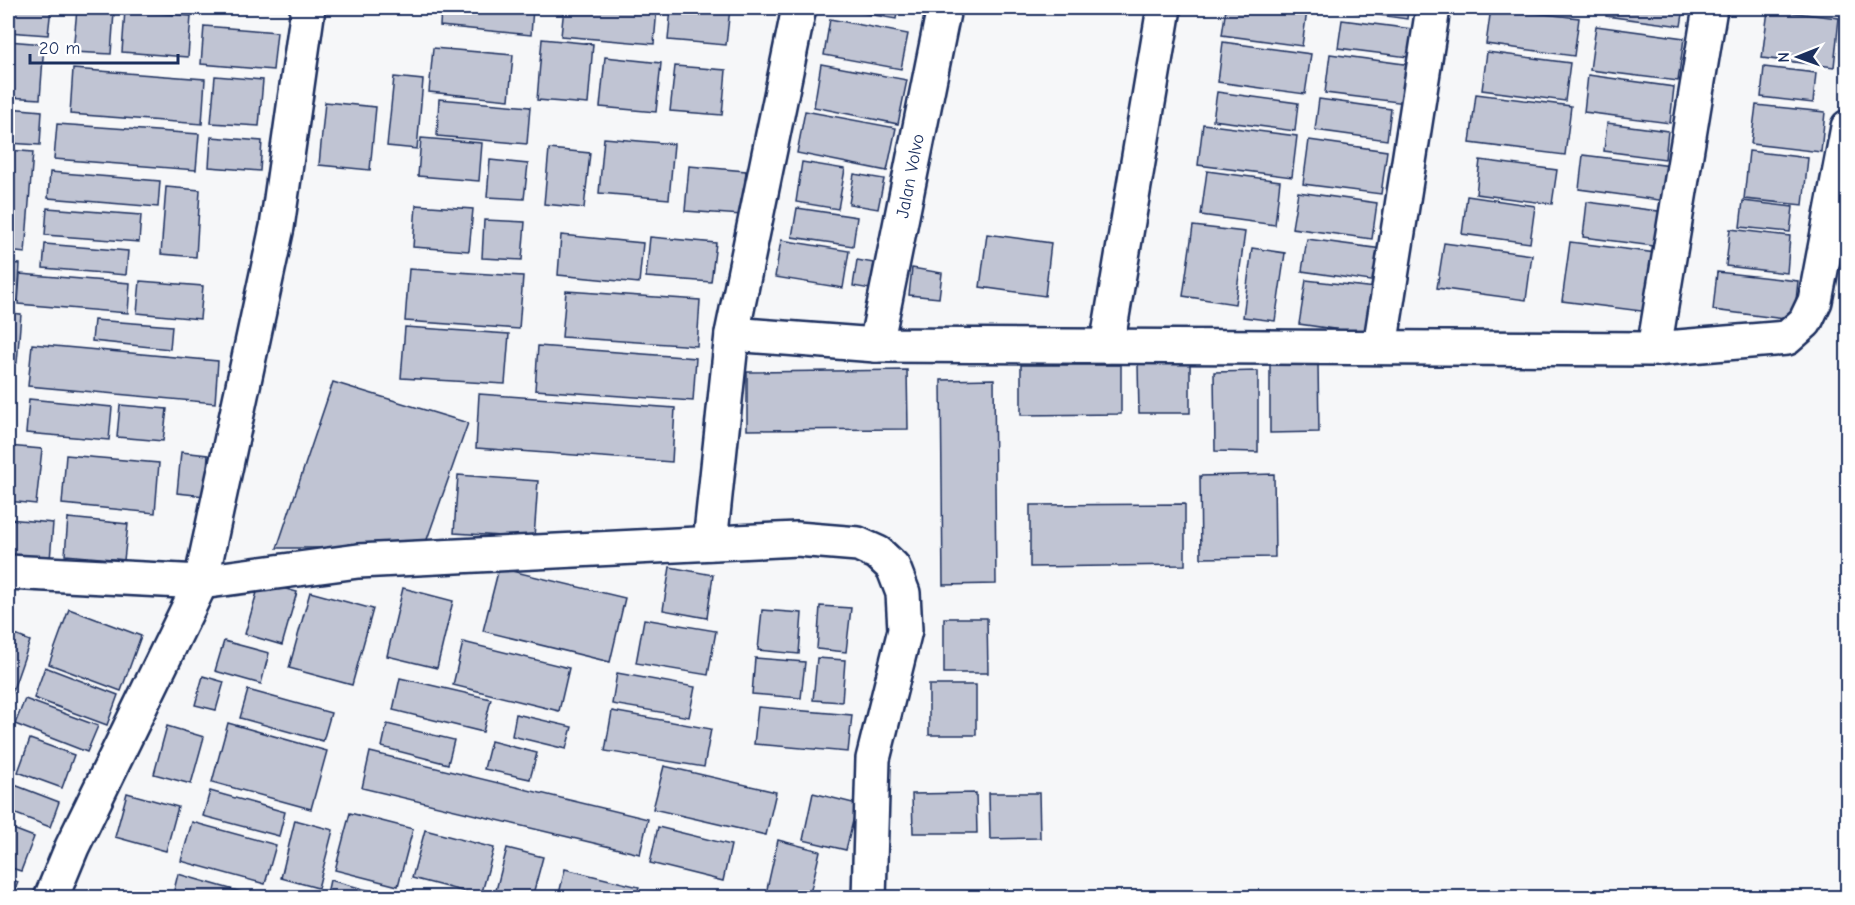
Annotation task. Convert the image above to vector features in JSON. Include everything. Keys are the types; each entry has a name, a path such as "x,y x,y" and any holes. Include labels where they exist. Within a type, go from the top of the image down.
{"street":[{"path":"51,897 72,847 201,582 277,227 308,8"},
{"path":"710,543 732,334 799,8"},
{"name":"Jalan Volvo","path":"876,345 944,8"},
{"path":"1107,346 1164,8"},
{"path":"1380,347 1433,8"},
{"path":"1654,349 1710,8"},
{"path":"732,334 876,345 1654,349 1787,338 1805,322 1815,301 1848,127"},
{"path":"8,572 201,582 358,561 797,539 858,544 878,553 893,567 903,593 905,630 873,759 869,897"}],"building":[{"path":"8,8 51,8 48,35 8,32"},
{"path":"441,8 533,8 531,35 440,26"},
{"path":"564,8 657,8 654,44 561,36"},
{"path":"671,8 730,8 726,45 668,40"},
{"path":"834,8 898,8 896,19"},
{"path":"1226,8 1277,8 1307,11 1302,46 1222,35"},
{"path":"1337,8 1408,8 1407,19"},
{"path":"1491,8 1579,18 1574,56 1486,44"},
{"path":"1607,8 1684,8 1681,26 1606,16"},
{"path":"77,9 114,12 111,54 73,52"},
{"path":"125,10 191,16 188,57 122,52"},
{"path":"1768,10 1839,18 1834,67 1762,58"},
{"path":"830,19 908,34 901,69 824,55"},
{"path":"1342,20 1412,29 1408,57 1338,48"},
{"path":"204,26 277,32 273,70 201,64"},
{"path":"1596,26 1684,38 1678,81 1590,70"},
{"path":"542,39 593,44 588,104 537,100"},
{"path":"8,41 44,44 40,99 8,97"},
{"path":"1223,42 1311,54 1305,94 1218,82"},
{"path":"433,48 513,55 509,100 429,92"},
{"path":"1487,52 1570,63 1565,101 1482,90"},
{"path":"1330,54 1411,65 1406,103 1325,93"},
{"path":"605,57 661,63 656,112 600,107"},
{"path":"821,64 907,80 898,124 814,107"},
{"path":"675,66 726,70 722,115 670,111"},
{"path":"1764,67 1816,73 1813,103 1761,97"},
{"path":"73,69 205,79 202,124 70,114"},
{"path":"1588,75 1674,87 1670,123 1584,112"},
{"path":"215,76 263,80 259,126 211,123"},
{"path":"394,77 423,80 417,149 387,146"},
{"path":"1217,92 1298,103 1295,131 1213,120"},
{"path":"1476,94 1571,106 1565,155 1470,143"},
{"path":"439,99 530,107 527,144 437,136"},
{"path":"1319,99 1391,109 1387,140 1315,130"},
{"path":"325,102 376,107 370,170 319,165"},
{"path":"1756,105 1825,112 1821,152 1751,144"},
{"path":"8,108 42,111 40,145 8,143"},
{"path":"805,111 896,128 887,171 797,153"},
{"path":"1607,123 1668,131 1665,159 1604,151"},
{"path":"57,124 199,134 196,170 54,159"},
{"path":"1203,124 1297,136 1292,177 1198,165"},
{"path":"211,137 262,141 260,171 209,167"},
{"path":"421,138 482,143 479,181 418,176"},
{"path":"604,138 674,144 669,199 599,193"},
{"path":"1309,140 1387,151 1381,194 1303,184"},
{"path":"549,149 590,153 584,208 544,204"},
{"path":"8,150 33,152 25,253 8,251"},
{"path":"1749,151 1808,158 1803,205 1744,199"},
{"path":"1583,155 1671,166 1666,201 1579,189"},
{"path":"490,160 528,164 524,199 487,197"},
{"path":"1480,160 1557,170 1552,204 1476,194"},
{"path":"802,162 845,169 838,209 796,202"},
{"path":"689,166 746,171 742,215 685,211"},
{"path":"1207,171 1280,181 1275,225 1201,215"},
{"path":"50,172 160,181 158,207 48,198"},
{"path":"854,174 884,179 878,209 849,204"},
{"path":"166,187 200,190 196,257 161,254"},
{"path":"1298,192 1377,203 1372,239 1292,228"},
{"path":"1467,196 1535,206 1530,243 1462,234"},
{"path":"1743,201 1793,207 1790,232 1740,227"},
{"path":"1587,202 1666,212 1661,247 1583,237"},
{"path":"416,205 473,209 469,251 413,247"},
{"path":"47,208 141,215 139,242 45,235"},
{"path":"797,208 857,217 853,246 792,237"},
{"path":"484,220 525,222 522,260 482,258"},
{"path":"1193,226 1245,232 1235,304 1183,296"},
{"path":"1730,229 1790,236 1787,273 1726,266"},
{"path":"987,234 1051,243 1045,296 980,287"},
{"path":"561,235 643,243 639,283 558,275"},
{"path":"650,237 716,243 711,282 646,277"},
{"path":"1307,239 1382,249 1377,282 1302,271"},
{"path":"781,240 849,251 843,288 775,277"},
{"path":"1570,242 1656,253 1649,312 1562,301"},
{"path":"1444,243 1532,255 1526,300 1437,288"},
{"path":"45,244 128,251 126,275 43,268"},
{"path":"1252,248 1285,253 1275,321 1243,317"},
{"path":"857,260 874,263 870,289 853,286"},
{"path":"8,263 20,264 18,301 8,300"},
{"path":"912,268 942,273 939,298 909,295"},
{"path":"409,269 523,276 519,329 405,321"},
{"path":"1717,272 1798,281 1794,320 1713,310"},
{"path":"20,274 130,283 128,313 18,304"},
{"path":"1306,280 1375,288 1369,334 1299,324"},
{"path":"140,281 203,286 200,319 137,313"},
{"path":"566,291 700,300 697,346 562,337"},
{"path":"8,313 21,314 17,363 8,362"},
{"path":"94,320 172,326 170,349 92,341"},
{"path":"405,327 509,334 505,384 401,378"},
{"path":"32,344 218,361 215,403 28,386"},
{"path":"538,346 696,358 693,401 535,390"},
{"path":"1190,363 1190,413 1139,413 1138,364"},
{"path":"1318,363 1319,432 1270,433 1270,364"},
{"path":"1021,365 1121,365 1121,414 1021,415"},
{"path":"907,370 908,429 747,430 747,372"},
{"path":"1258,371 1258,452 1215,451 1214,372"},
{"path":"994,379 996,584 943,585 941,380"},
{"path":"333,382 468,423 424,548 277,548"},
{"path":"479,394 675,408 672,462 476,448"},
{"path":"29,399 112,407 109,440 26,433"},
{"path":"120,405 167,409 163,441 117,437"},
{"path":"8,446 42,449 36,504 8,501"},
{"path":"181,452 208,455 205,496 177,493"},
{"path":"66,455 159,463 155,513 62,504"},
{"path":"1274,474 1275,557 1201,558 1200,476"},
{"path":"458,475 538,481 534,538 454,533"},
{"path":"1185,504 1185,565 1030,567 1030,505"},
{"path":"68,518 128,524 124,560 65,555"},
{"path":"8,519 53,523 50,560 8,556"},
{"path":"670,567 713,575 707,618 663,610"},
{"path":"499,568 625,598 610,662 483,631"},
{"path":"260,582 297,592 282,645 245,634"},
{"path":"403,588 453,601 437,668 387,656"},
{"path":"310,592 373,609 352,685 289,668"},
{"path":"820,606 851,608 846,652 817,649"},
{"path":"69,609 141,636 121,691 49,664"},
{"path":"762,610 802,613 799,654 758,650"},
{"path":"944,618 987,618 988,673 944,673"},
{"path":"644,619 716,631 708,675 636,663"},
{"path":"8,632 30,641 8,704"},
{"path":"224,641 269,653 261,684 215,671"},
{"path":"463,642 569,668 559,711 453,685"},
{"path":"755,658 805,662 801,698 752,694"},
{"path":"817,658 845,660 842,702 813,700"},
{"path":"45,667 118,695 107,725 34,698"},
{"path":"617,673 695,687 689,717 612,704"},
{"path":"203,676 224,682 216,710 195,705"},
{"path":"400,678 491,699 483,732 393,710"},
{"path":"929,685 976,685 976,735 929,735"},
{"path":"248,690 331,713 323,741 240,718"},
{"path":"25,699 98,726 87,752 15,724"},
{"path":"758,707 852,715 848,752 754,744"},
{"path":"612,711 711,729 704,767 605,751"},
{"path":"516,714 572,727 566,749 512,736"},
{"path":"228,723 327,751 311,809 212,782"},
{"path":"387,724 454,740 448,764 382,747"},
{"path":"167,726 204,737 191,784 154,774"},
{"path":"30,739 74,755 62,788 18,772"},
{"path":"491,741 537,753 530,779 484,769"},
{"path":"370,752 648,819 640,854 362,788"},
{"path":"664,766 776,792 766,835 653,809"},
{"path":"12,784 59,802 50,827 8,811 8,795"},
{"path":"210,791 285,812 279,836 203,816"},
{"path":"127,793 178,807 166,851 115,837"},
{"path":"813,793 857,804 846,850 803,840"},
{"path":"976,793 977,833 913,833 912,794"},
{"path":"989,793 1039,793 1040,838 990,839"},
{"path":"350,813 413,829 398,886 335,870"},
{"path":"295,820 333,830 318,888 281,878"},
{"path":"192,822 276,845 265,884 181,861"},
{"path":"8,827 34,837 21,871 8,867"},
{"path":"658,827 731,845 723,881 650,863"},
{"path":"425,830 494,848 481,896 412,878"},
{"path":"778,840 820,851 809,898 765,898"},
{"path":"507,848 543,857 532,898 494,898"},
{"path":"565,869 639,887 636,898 558,898"},
{"path":"178,874 262,898 172,898"},
{"path":"8,878 18,882 12,898 8,898"},
{"path":"330,880 397,898 326,898"}]}
